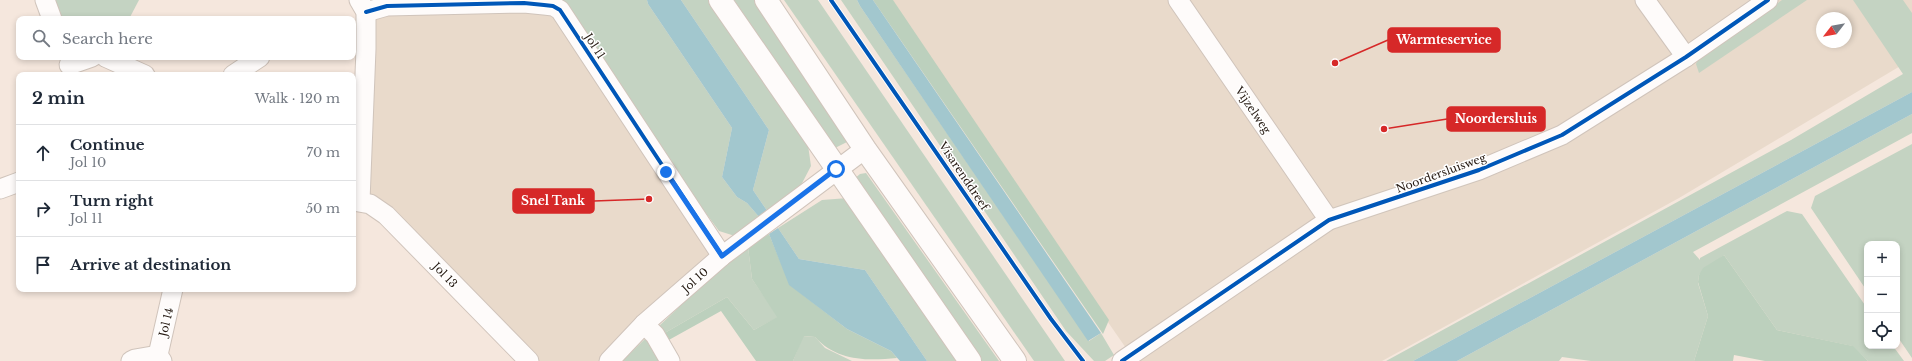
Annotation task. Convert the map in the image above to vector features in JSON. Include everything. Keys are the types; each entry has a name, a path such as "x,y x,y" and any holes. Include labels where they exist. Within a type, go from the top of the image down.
{"main road":[{"path":"720,0 970,361"},
{"path":"766,0 864,149 1015,361"}],"street":[{"path":"45,0 51,16"},
{"name":"Vijzelweg","path":"1178,0 1328,220"},
{"path":"1645,0 1686,57"},
{"name":"Noordersluisweg","path":"1122,361 1328,220 1479,170 1562,135 1686,57 1768,0"},
{"name":"Jol 11","path":"357,201 362,6 486,3 553,6 560,10 722,256"},
{"path":"69,66 84,60"},
{"path":"112,60 138,72"},
{"path":"238,72 256,60"},
{"name":"Jol 10","path":"609,361 644,324 722,256 864,149"},
{"path":"0,190 16,183"},
{"name":"Jol 13","path":"357,201 370,204 386,215 529,361"},
{"name":"Jol 14","path":"131,361 135,358 160,358 172,292"},
{"path":"644,324 655,335 670,361"}],"shaded area":[{"path":"884,0 1912,0 1912,59 1679,198 1382,361 1135,361"},
{"path":"557,5 722,255 611,361 529,361 360,200 358,12"}],"green space":[{"path":"55,0 139,0 131,16 60,16"},
{"path":"560,0 647,0 648,4 732,128 722,177 737,197 747,203 760,218 735,236 719,231 675,171"},
{"path":"681,0 712,0 807,138 811,166 799,189 768,212 753,190 769,130"},
{"path":"734,0 755,0 821,96 847,142 835,148"},
{"path":"784,0 818,0 1065,361 1034,361"},
{"path":"841,0 857,0 1089,341 1101,333 1114,355 1105,361 1094,361 1066,331"},
{"path":"873,0 893,0 1109,320 1103,334"},
{"path":"1782,0 1807,0 1699,73 1696,64 1698,59"},
{"path":"1853,0 1903,0 1912,13 1912,92 1413,361 1386,361 1791,140 1903,74"},
{"path":"1912,114 1912,133 1693,252 1700,260 1700,258 1787,211 1802,214 1864,304 1864,349 1895,349 1904,361 1868,361 1852,346 1777,330 1724,255 1699,275 1698,283 1708,316 1694,361 1591,361 1562,357 1559,361 1457,361"},
{"path":"1912,144 1912,358 1900,340 1900,241 1864,241 1864,287 1811,208 1815,196"},
{"path":"866,173 999,361 981,361 854,179 860,174"},
{"path":"848,198 960,361 927,361 865,270 799,259 778,228 822,200"},
{"path":"769,234 790,285 847,329 891,351 897,358 853,358 833,351 815,337 804,336 793,361 756,361 721,311 667,341 663,334 727,297 754,330 777,317 752,279 748,247"},
{"path":"748,247 752,279 778,317 754,330 727,297 663,334 659,326 732,257"},
{"path":"1724,255 1777,330 1853,346 1868,361 1765,361 1734,355 1733,361 1694,361 1708,316 1698,282 1699,275 1703,268"},
{"path":"803,336 815,337 825,348 852,361 793,361"},
{"path":"646,338 659,361 622,361"}],"water":[{"path":"647,0 681,0 769,130 753,190 768,212 760,218 747,203 737,197 722,177 732,128 648,4"},
{"path":"857,0 873,0 1101,333 1088,341"},
{"path":"1912,92 1912,114 1457,361 1413,361"},
{"path":"778,228 799,259 865,270 927,361 900,361 891,351 847,329 789,285 769,234"}],"cycle path":[{"name":"Visarenddreef","path":"831,0 1051,319 1083,361"},
{"path":"1122,361 1329,220 1479,170 1562,135 1686,57 1768,0"},
{"path":"366,12 387,6 524,3 553,6 560,10 722,256"}],"place":[{"name":"Warmteservice","path":"1335,63"},
{"name":"Noordersluis","path":"1384,129"},
{"name":"Snel Tank","path":"649,199"}],"route":[{"path":"666,172 722,256 836,169"}]}
